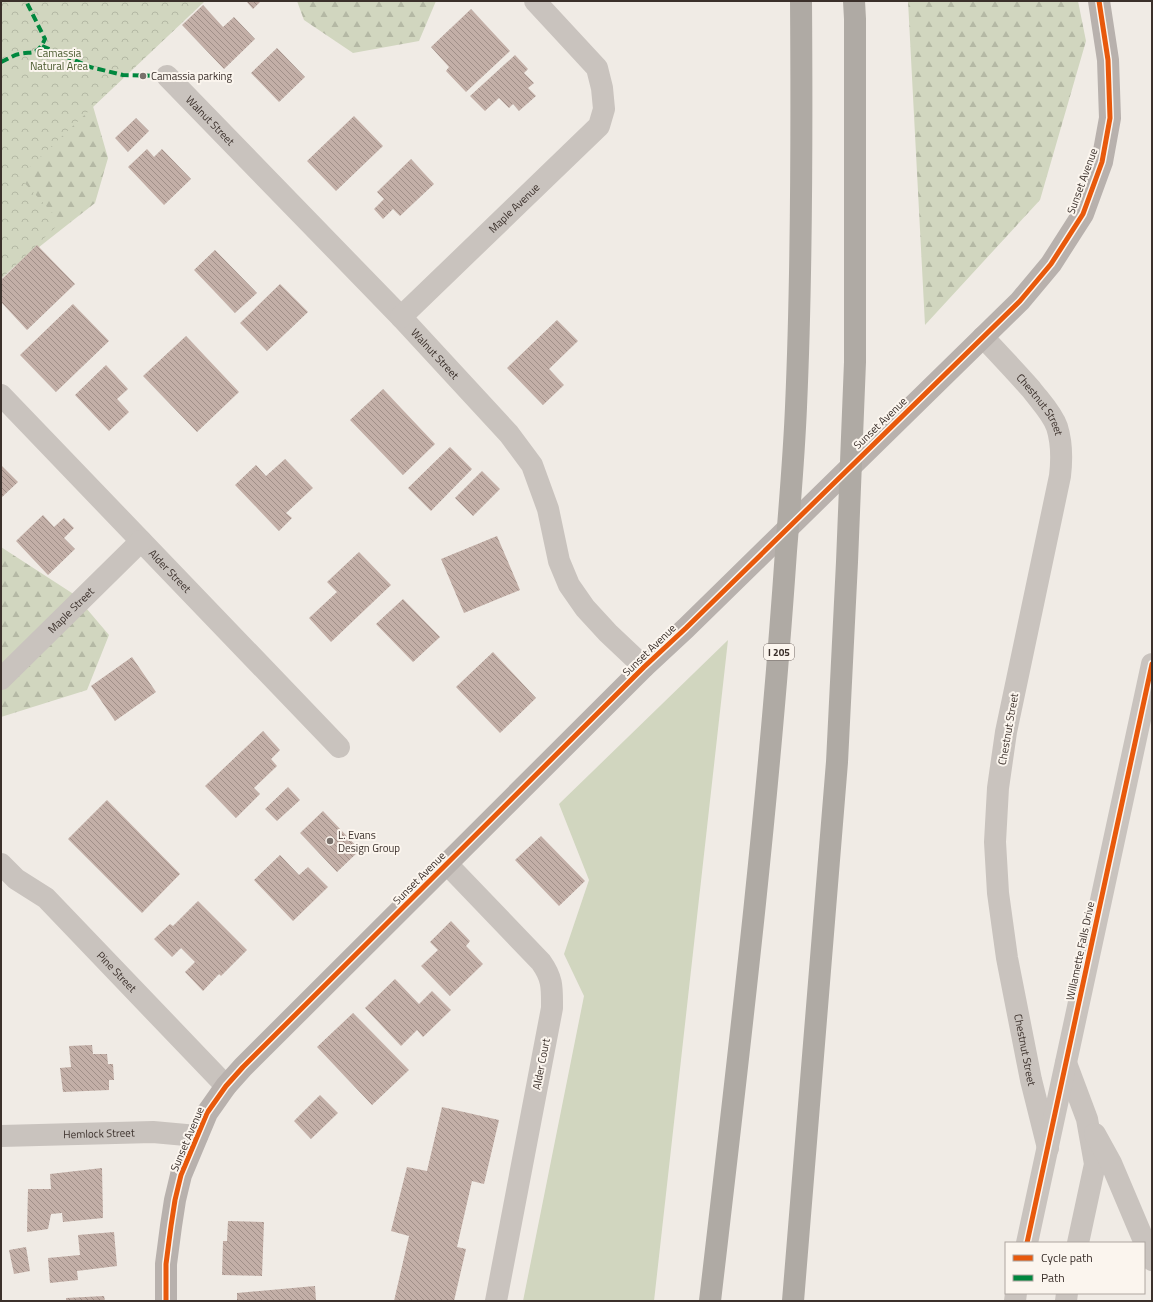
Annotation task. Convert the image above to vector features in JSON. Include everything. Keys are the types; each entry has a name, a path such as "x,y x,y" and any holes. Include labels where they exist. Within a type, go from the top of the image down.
{"highway":[{"name":"I 205","path":"710,1301 769,770 781,631 796,417 802,111 801,1"},
{"path":"793,1301 837,762 847,562 855,362 854,1"}],"main road":[{"name":"Sunset Avenue","path":"166,1301 166,1264 175,1200 181,1175 207,1113 226,1086 243,1067 644,667 686,628 1020,301 1052,264 1083,214 1102,162 1110,118 1108,60 1099,1"}],"street":[{"name":"Maple Avenue","path":"401,317 599,126 604,109 602,88 597,68 535,1"},
{"name":"Walnut Street","path":"167,76 401,317 509,434 532,465 548,509 559,561 569,585 585,608 608,633 644,667"},
{"name":"Chestnut Street","path":"983,337 1047,408 1057,426 1061,444 1062,459 1058,484 1006,732 998,788 995,842 998,893 1006,958 1031,1080 1048,1148"},
{"name":"Alder Street","path":"1,395 340,747"},
{"name":"Maple Street","path":"1,679 142,541"},
{"name":"Willamette Falls Drive","path":"1027,1242 1152,664"},
{"name":"Pine Street","path":"1,864 16,879 46,898 226,1086"},
{"name":"Alder Court","path":"447,864 541,962 548,972 552,988 552,1008 496,1301"},
{"path":"1066,1063 1087,1119 1111,1163 1144,1242"},
{"path":"1078,1242 1094,1164 1087,1119"},
{"name":"Hemlock Street","path":"1,1136 152,1132 197,1136"},
{"path":"1145,1243 1152,1260"}],"green space":[{"path":"1,1 88,89 108,158 95,203 1,277"},
{"name":"Camassia Natural Area","path":"1,1 205,1 19,177 61,222 1,279"},
{"path":"297,1 436,1 419,41 353,53 304,20"},
{"path":"908,1 1078,1 1086,41 1040,200 925,325"},
{"path":"1,547 75,595 109,635 87,690 1,717"},
{"path":"728,640 654,1301 523,1301 584,996 564,954 589,880 559,804"}],"building":[{"path":"246,1 261,1 253,9"},
{"path":"203,5 223,27 234,17 255,39 224,69 182,25"},
{"path":"471,9 510,51 466,92 446,71 449,67 431,47"},
{"path":"277,48 305,77 279,102 251,73"},
{"path":"515,55 528,69 524,73 534,83 528,88 536,96 519,111 513,104 509,108 499,98 485,111 470,96"},
{"path":"354,116 383,146 336,191 307,161"},
{"path":"136,118 149,131 128,152 115,138"},
{"path":"147,149 154,157 162,149 191,179 164,205 128,167"},
{"path":"411,159 434,184 400,216 393,209 383,219 374,209 384,199 377,192"},
{"path":"37,245 75,284 27,330 1,302 1,280"},
{"path":"215,250 257,293 235,313 194,270"},
{"path":"280,284 308,312 267,351 240,323"},
{"path":"73,304 109,341 56,392 20,355"},
{"path":"557,320 578,341 549,369 564,385 543,405 507,368"},
{"path":"186,336 239,392 197,432 143,376"},
{"path":"106,365 128,389 117,399 129,412 109,431 75,395"},
{"path":"383,389 435,444 403,475 350,420"},
{"path":"450,447 472,469 431,511 408,488"},
{"path":"285,459 313,488 286,513 292,518 279,531 235,485 256,465 266,476"},
{"path":"1,465 18,482 1,498"},
{"path":"482,471 500,489 473,516 455,498"},
{"path":"43,515 54,527 64,518 74,528 64,538 75,549 48,575 16,541"},
{"path":"497,536 520,590 464,613 441,559"},
{"path":"359,552 391,585 331,642 309,618 337,592 327,582"},
{"path":"403,599 440,637 413,662 376,624"},
{"path":"493,652 536,698 500,733 456,687"},
{"path":"132,657 156,692 115,721 91,686"},
{"path":"263,731 280,750 271,759 277,766 254,788 260,794 236,818 205,786"},
{"path":"288,787 300,800 277,821 265,809"},
{"path":"107,800 180,874 142,913 68,839"},
{"name":"L. Evans Design Group","path":"323,811 360,850 337,872 300,833"},
{"path":"541,836 585,881 559,906 515,860"},
{"path":"280,855 299,875 308,867 328,887 293,921 254,880"},
{"path":"198,901 247,950 221,976 219,974 203,991 185,972 195,962 181,948 172,957 154,939 170,924 173,926"},
{"path":"451,921 470,941 466,946 483,964 450,996 421,966 438,950 430,942"},
{"path":"395,979 419,1004 432,991 451,1010 423,1037 417,1030 401,1046 365,1008"},
{"path":"353,1013 409,1070 372,1105 317,1047"},
{"path":"92,1045 93,1054 107,1054 108,1064 113,1064 114,1080 109,1080 109,1090 63,1092 60,1068 71,1067 69,1046"},
{"path":"320,1095 338,1113 311,1139 294,1121"},
{"path":"442,1107 499,1120 484,1184 472,1181 457,1247 466,1249 454,1301 394,1301 409,1236 391,1231 407,1167 427,1171"},
{"path":"102,1168 103,1218 63,1222 62,1213 51,1214 48,1229 27,1232 28,1189 51,1189 50,1174"},
{"path":"228,1221 264,1222 262,1276 222,1275 223,1241 227,1241"},
{"path":"114,1232 117,1266 77,1271 78,1280 50,1283 48,1258 80,1255 78,1235"},
{"path":"26,1247 30,1271 14,1274 9,1250"},
{"path":"315,1286 316,1301 237,1301 237,1293"},
{"path":"104,1296 105,1301 66,1301 66,1298"}],"marked path":[{"path":"1,62 17,55 35,52 40,48 45,39 26,1"},
{"path":"42,46 90,67 123,75 167,76"}],"cycle path":[{"path":"166,1301 166,1264 175,1200 181,1175 207,1113 226,1086 243,1067 644,667 686,628 1020,301 1051,264 1083,214 1102,162 1110,118 1108,60 1099,1"},
{"path":"1027,1242 1152,664"}],"place":[{"name":"Camassia parking","path":"143,76"},
{"name":"L. Evans Design Group","path":"330,841"}]}
